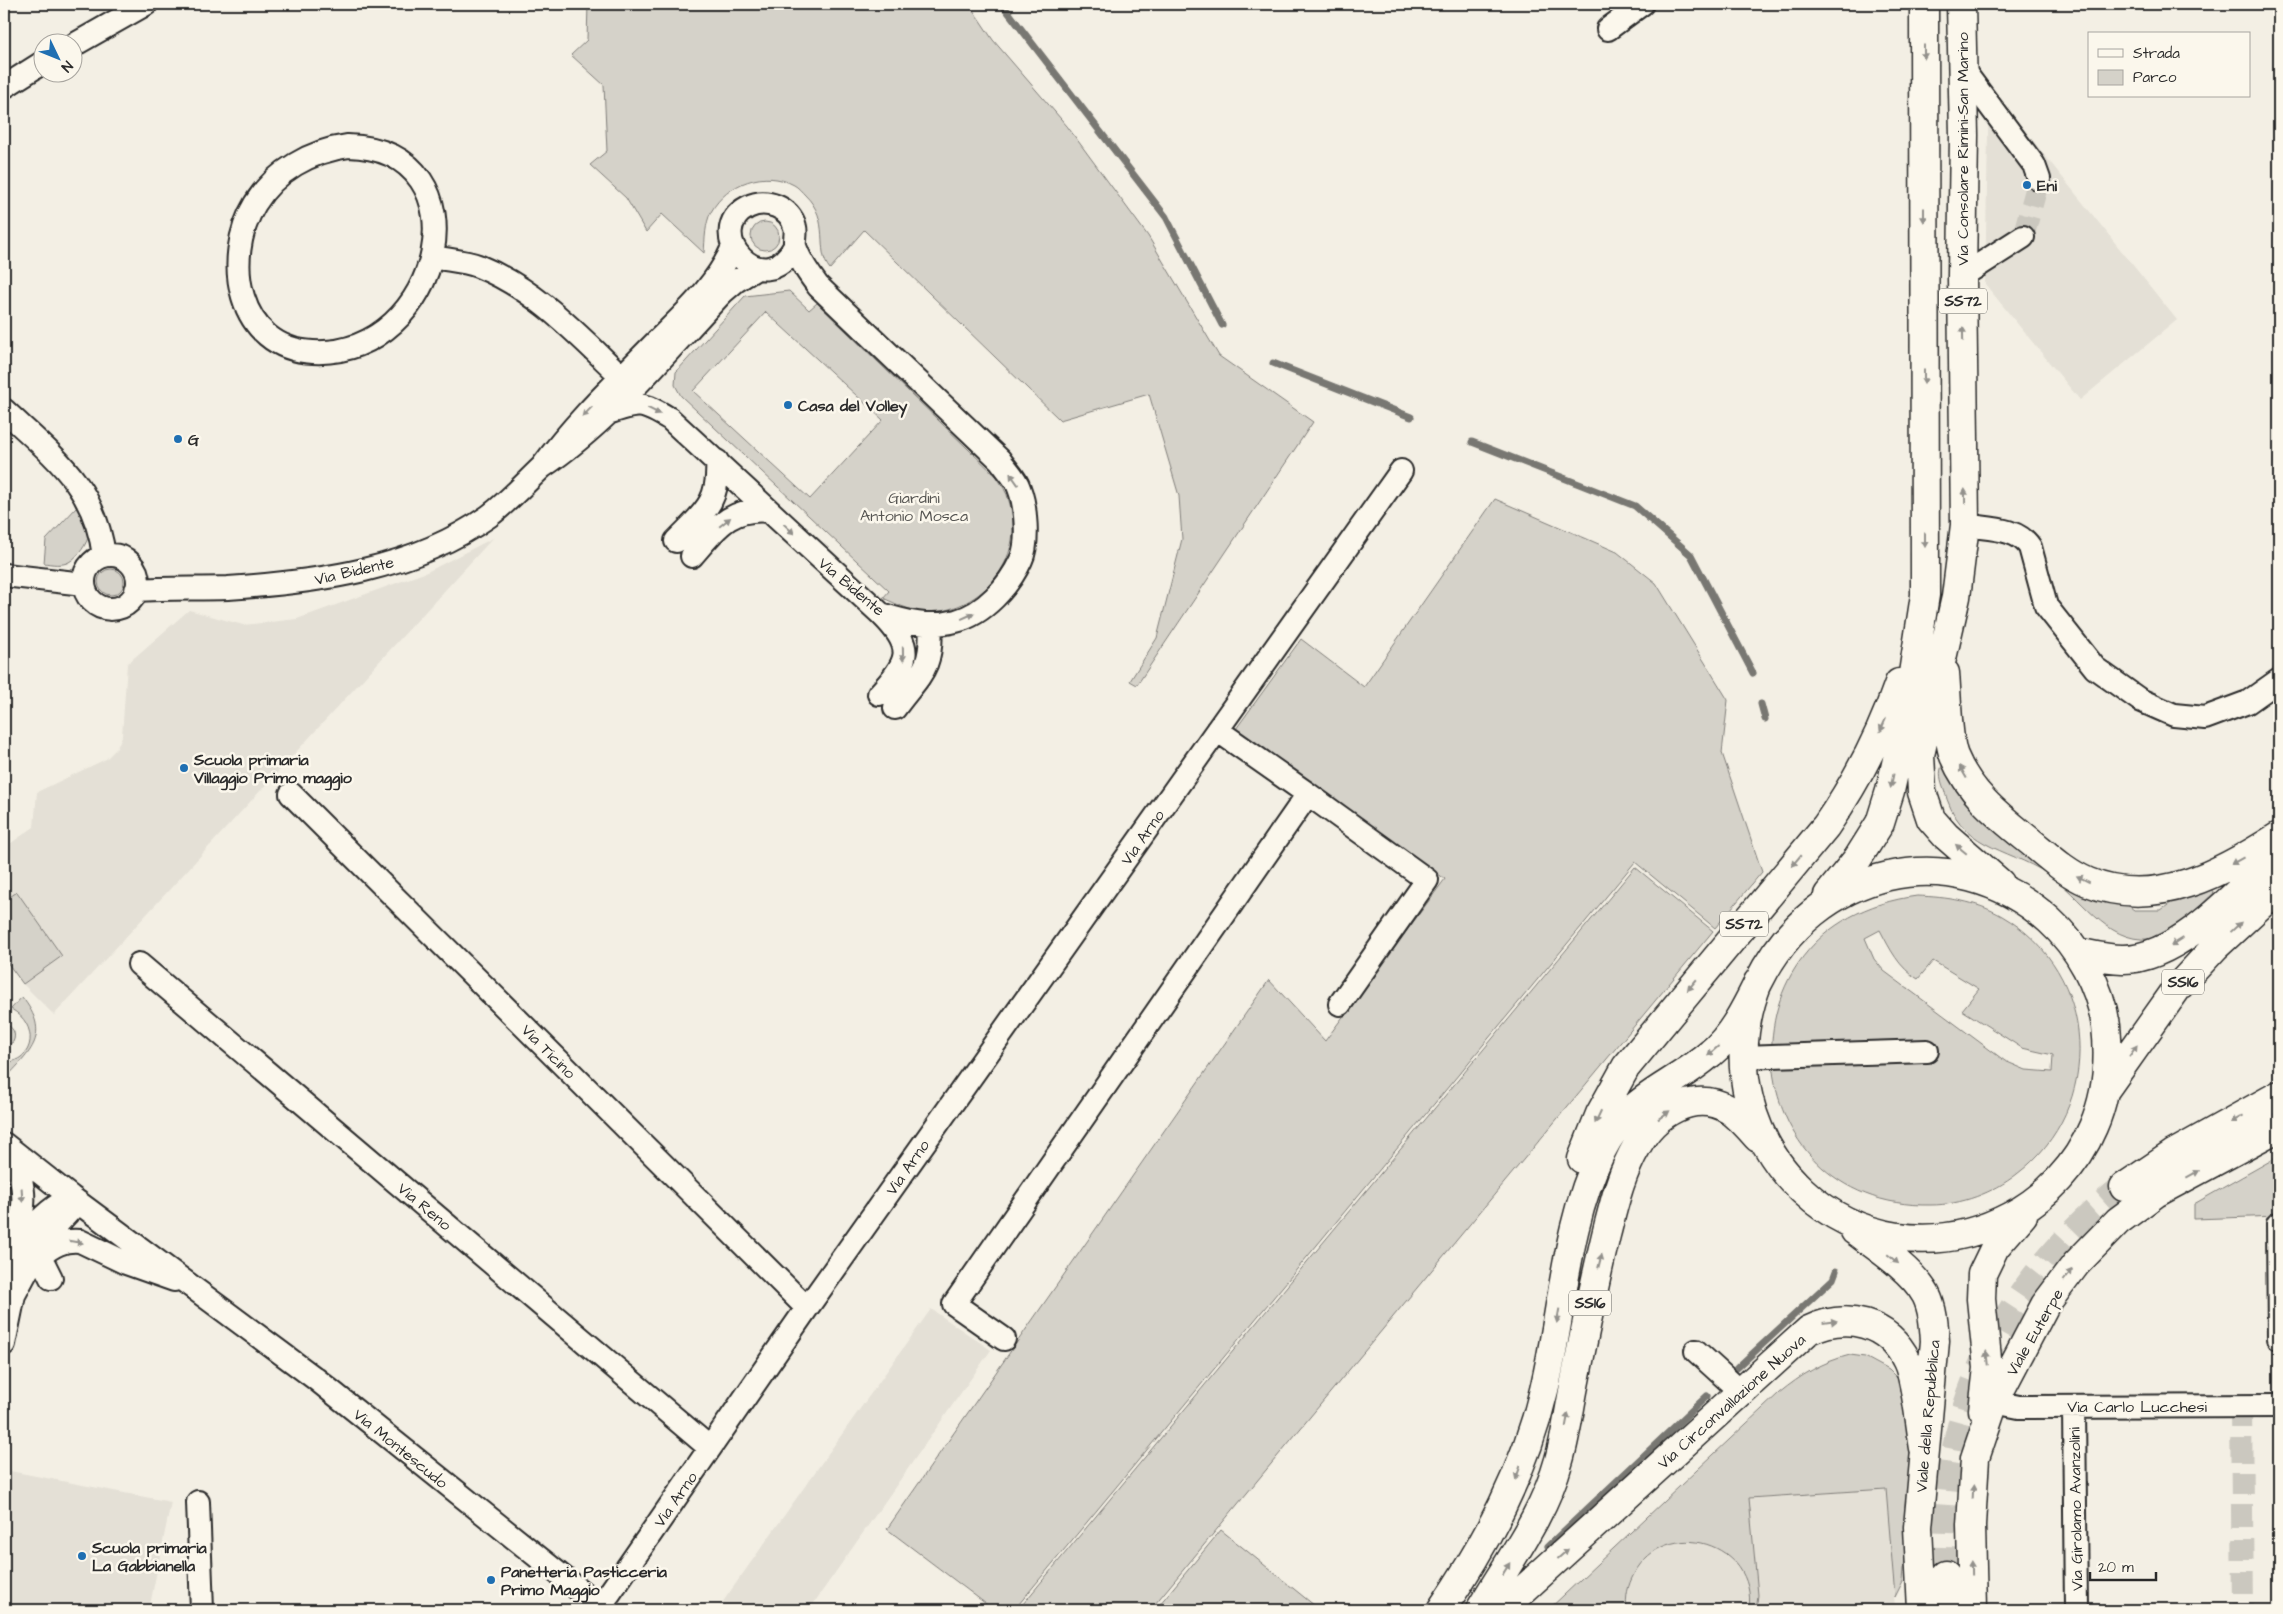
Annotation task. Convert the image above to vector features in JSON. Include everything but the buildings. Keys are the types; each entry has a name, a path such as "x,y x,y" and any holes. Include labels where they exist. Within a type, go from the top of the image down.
{"main road":[{"name":"SS72","path":"1815,909 1844,877 1880,823 1890,791 1906,719 1925,595 1924,4"},
{"name":"Via Consolare Rimini-San Marino","path":"1961,4 1964,134 1962,276 1965,525 1956,597 1920,755 1922,792 1931,819 1946,836 2011,892"},
{"name":"SS72","path":"1570,1251 1575,1185 1590,1136 1600,1114 1626,1067 1826,826 1849,793 1870,756 1886,718 1903,670 1925,595"},
{"name":"Via Consolare Rimini-San Marino","path":"1942,653 1953,754 1962,772 1976,795 1992,811 2071,873 2088,882 2111,889 2140,891 2174,888 2212,875 2279,836"},
{"name":"SS16","path":"2077,952 2124,959 2152,954 2175,944 2200,925 2279,852"},
{"name":"SS16","path":"1441,1610 1491,1531 1516,1480 1544,1391 1570,1251 1590,1177 1617,1126 1631,1109 1654,1091 1696,1065 1716,1049 1747,1005 1758,982 1774,952 1796,925 1815,909 1850,889 1886,876 1917,872 1950,874 1978,880 2011,892 2048,919 2077,952 2093,980 2104,1012 2108,1046 2104,1091 2096,1121 2083,1147 2066,1171 2040,1197 2024,1209 1974,1232 1920,1238 1885,1233 1845,1220 1808,1196 1788,1176 1768,1148 1752,1114 1746,1091 1742,1057 1747,1016 1758,982"},
{"name":"SS16","path":"2104,1091 2178,987 2216,946 2279,888"},
{"path":"2124,1187 2173,1154 2279,1095"},
{"name":"SS16","path":"1480,1610 1527,1533 1539,1510 1559,1461 1593,1287 1617,1192 1637,1144 1659,1118 1677,1106 1699,1102 1715,1104 1728,1110 1768,1148"},
{"name":"Viale Euterpe","path":"1973,1610 1971,1525 1975,1458 1994,1402 2046,1305 2076,1264 2118,1221 2156,1193 2279,1127"},
{"path":"1975,1458 1988,1368 1981,1300 1982,1274 1995,1247 2040,1197"},
{"name":"Viale della Repubblica","path":"1826,1209 1899,1265 1926,1295 1933,1317 1935,1340 1918,1527 1922,1610"},
{"name":"Via Circonvallazione Nuova","path":"1501,1610 1809,1330 1824,1322 1860,1321 1888,1334 1907,1361 1924,1448"},
{"path":"1946,1575 1946,1610"}],"street":[{"path":"82,40 146,4"},
{"path":"1608,29 1642,4"},
{"path":"1961,67 2034,165 2039,179"},
{"path":"4,88 32,70"},
{"path":"363,146 382,151 400,161 415,174 429,196 434,214 433,257 426,280 399,318 379,334 359,344 336,350 314,352 293,350 275,342 262,331 250,316 244,301 240,285 238,262 241,242 255,204 271,183 293,166 312,155 331,148 363,146"},
{"name":"Via Bidente","path":"542,467 564,436 715,281 733,247 731,236 733,225 739,215 747,208 763,204 780,207 788,214 794,224 795,246 802,264 818,286 1000,460 1019,487 1026,524 1022,559 1003,589 978,612 956,621 930,624 905,622 881,614 670,419 651,408 632,404 608,413"},
{"path":"1962,276 2023,237"},
{"name":"Via Bidente","path":"136,590 175,587 226,588 313,580 384,566 436,546 489,515 542,467 572,447 608,413 722,293 736,281 757,268 766,268 783,262 795,246"},
{"path":"733,247 746,264 757,268"},
{"path":"433,257 477,266 513,284 551,310 622,377"},
{"path":"4,410 62,464 85,494 101,533 104,556"},
{"path":"717,461 718,480 713,499 684,549 732,516 751,509 769,511"},
{"name":"Via Arno","path":"600,1609 807,1308 1401,471"},
{"path":"1965,525 2014,534 2025,540 2030,548 2046,606 2078,648 2095,668 2154,708 2174,715 2204,718 2248,702 2279,680"},
{"path":"104,556 112,556 127,561 136,574 136,590 133,597 120,607 105,609 90,600 84,584 85,575 89,567 96,560 104,556"},
{"path":"4,575 84,584"},
{"path":"881,614 898,632 903,647 904,660 887,700 916,683 928,663 932,642 930,624"},
{"path":"1218,730 1428,880 1340,1004"},
{"name":"Via Ticino","path":"291,794 807,1308"},
{"path":"1004,1339 954,1304 1308,794"},
{"name":"Via Reno","path":"140,964 710,1448"},
{"path":"1742,1057 1927,1051"},
{"name":"Via Montescudo","path":"7,1146 316,1379 600,1609"},
{"name":"Via Montescudo","path":"4,1344 14,1295 12,1287 23,1205 22,1186 17,1164 7,1146"},
{"name":"Via Montescudo","path":"18,1251 41,1218 54,1206 75,1199"},
{"name":"Via Montescudo","path":"40,1256 42,1245 75,1199"},
{"path":"2278,1224 2279,1338"},
{"name":"Via Montescudo","path":"12,1287 30,1265 56,1244 65,1241 80,1241 126,1264 196,1288"},
{"path":"1696,1351 1741,1392"},
{"name":"Via Carlo Lucchesi","path":"1994,1402 2019,1407 2279,1406"},
{"name":"Via Girolamo Avanzolini","path":"2074,1407 2076,1610"},
{"path":"198,1502 202,1610"}],"shaded area":[{"name":"Eni","path":"1989,86 2177,320 2080,400 1985,284"},
{"name":"Scuola primaria Villaggio Primo maggio","path":"493,538 54,1015 23,984 4,958 4,848 34,827 37,792 106,759 117,748 122,736 127,664 189,610 243,625 297,619 427,572"},
{"path":"931,1309 991,1350 809,1610 717,1610"},
{"name":"Scuola primaria La Gabbianella","path":"10,1471 171,1502 149,1610 4,1610 4,1501"},
{"path":"1887,1489 1895,1610 1578,1610 1698,1502"}],"green space":[{"path":"588,4 969,4 993,40 1067,126 1148,236 1219,356 1313,422 1137,685 1130,681 1157,638 1182,539 1179,496 1149,394 1060,420 864,230 830,269 825,261 821,225 813,205 797,187 783,180 759,179 737,186 727,193 718,202 709,216 704,253 662,214 646,232 626,198 590,165 607,151 604,85 571,55 587,40"},
{"path":"765,222 775,226 779,236 775,246 765,250 755,246 751,236 755,226"},
{"name":"Giardini Antonio Mosca","path":"789,291 809,310 817,303 997,477 1009,501 1013,521 1012,540 1007,558 998,574 986,588 971,600 953,608 927,612 901,606 883,598 889,591 681,396 675,385 676,372 745,296","holes":["766,312 883,420 810,499 693,391"]},
{"path":"1495,499 1617,552 1656,583 1728,700 1722,753 1762,872 1715,928 1635,862 1014,1610 994,1610 887,1529 1269,980 1325,1041 1445,879 1236,729 1301,639 1364,687"},
{"path":"77,507 89,533 85,545 76,557 66,563 44,563 46,540"},
{"path":"111,569 120,573 124,582 120,591 111,595 102,591 98,582 102,573"},
{"path":"1943,764 2134,910 2161,910 2178,898 2211,889 2214,893 2184,920 2167,933 2158,937 2150,939 2134,938 2120,933 2094,916 2048,874 1985,844 1960,824 1951,809 1941,780 1940,773"},
{"path":"1635,867 1713,931 1150,1610 1018,1610"},
{"path":"17,892 62,956 23,984 4,958 4,901"},
{"path":"1917,896 1939,897 1972,903 2002,916 2034,940 2058,971 2073,1005 2079,1041 2077,1078 2065,1114 2046,1146 2017,1174 1998,1187 1976,1197 1954,1203 1931,1205 1866,1194 1817,1162 1785,1116 1772,1062 1778,1007 1803,956 1850,917","holes":["1880,930 1891,951 1911,975 1918,979 1933,961 1979,989 1962,1010 2022,1048 2053,1055 2052,1072 2026,1070 2005,1061 1884,971 1874,959 1865,938"]},
{"path":"22,997 31,1010 36,1022 37,1032 29,1051 4,1080 4,1063 15,1061 23,1056 28,1049 30,1041 30,1032 26,1023 11,1009"},
{"path":"4,1024 12,1028 15,1036 13,1042 4,1047"},
{"path":"2279,1156 2279,1216 2194,1219 2194,1204"},
{"path":"1850,1355 1865,1357 1889,1370 1899,1380 1908,1407 1911,1482 1903,1581 1895,1597 1886,1489 1749,1498 1758,1595 1756,1610 1749,1610 1748,1587 1739,1568 1725,1553 1707,1544 1687,1541 1667,1545 1648,1556 1630,1582 1626,1605 1627,1610 1586,1610 1582,1607 1578,1610 1548,1610 1779,1393 1795,1380 1812,1370 1830,1361"},
{"path":"1221,1530 1320,1610 1155,1610"}],"waterway":[{"path":"1002,4 1166,217 1222,325"},
{"path":"1273,363 1411,417"},
{"path":"1472,442 1635,506 1691,555 1753,673"},
{"path":"1761,704 1765,719"},
{"path":"1737,1368 1833,1279 1836,1271"},
{"path":"1548,1546 1707,1396"}],"tunnel":[{"path":"2023,237 2039,179"},
{"path":"1946,1575 1950,1485 1960,1429 1973,1388 1990,1350 2010,1313 2034,1278 2091,1215 2124,1187"},
{"path":"2241,1406 2243,1610"}],"place":[{"name":"Eni","path":"2027,185"},
{"name":"Casa del Volley","path":"788,405"},
{"name":"G","path":"178,439"},
{"name":"Scuola primaria Villaggio Primo maggio","path":"184,768"},
{"name":"Scuola primaria La Gabbianella","path":"82,1556"},
{"name":"Panetteria Pasticceria Primo Maggio","path":"491,1580"}]}
